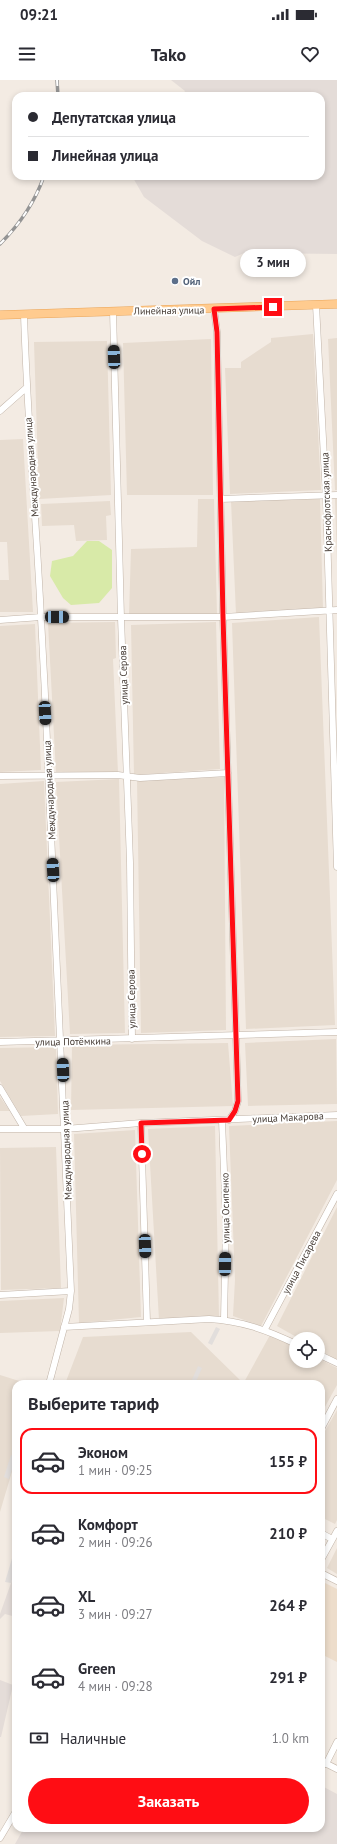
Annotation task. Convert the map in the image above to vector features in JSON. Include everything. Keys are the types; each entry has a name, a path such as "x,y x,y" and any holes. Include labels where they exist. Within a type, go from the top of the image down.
{"main road":[{"name":"Линейная улица","path":"0,315 337,304"}],"street":[{"name":"Краснофлотская улица","path":"316,305 326,496 337,867"},
{"path":"214,309 217,332 223,617 238,1101 235,1111 229,1120"},
{"name":"улица Серова","path":"113,311 121,618 130,862 132,1039"},
{"name":"Международная улица","path":"24,314 26,388 41,617 62,1041 71,1290 64,1327 50,1380"},
{"path":"0,411 26,388"},
{"path":"221,499 337,495"},
{"path":"0,620 41,617 223,617 337,610"},
{"path":"0,776 127,776 140,778 228,773"},
{"name":"улица Потёмкина","path":"0,1042 337,1032"},
{"path":"0,1088 24,1128"},
{"name":"улица Макарова","path":"0,1129 65,1129 141,1123 222,1121 337,1115"},
{"name":"улица Осипенко","path":"222,1121 226,1221 224,1320"},
{"path":"141,1123 147,1322"},
{"name":"улица Писарева","path":"265,1329 337,1194"},
{"path":"0,1295 71,1290"},
{"path":"64,1327 147,1322 224,1320 265,1329 289,1341"},
{"path":"325,1357 337,1363"},
{"path":"325,1422 337,1399"},
{"path":"325,1552 337,1531"},
{"path":"325,1535 332,1539"},
{"path":"325,1575 337,1581"},
{"path":"325,1761 337,1742"},
{"path":"325,1763 337,1769"},
{"path":"0,1838 12,1818"}],"shaded area":[{"path":"171,80 337,80 337,254 244,253 235,257 202,241 144,197 134,180 325,180 325,92 185,91"},
{"path":"313,334 321,490 230,494 225,368 241,368 241,362 271,342 271,338"},
{"path":"337,338 337,490 335,490 328,339"},
{"path":"211,339 213,495 127,495 123,343"},
{"path":"107,341 111,495 39,499 34,342"},
{"path":"23,439 33,612 0,612 0,580 9,580 7,542 0,542 0,440"},
{"path":"198,499 214,499 217,614 129,615 131,549 197,547"},
{"path":"320,499 323,609 236,614 231,501"},
{"path":"335,499 337,499 337,563"},
{"path":"110,501 111,515 106,516 107,540 76,541 74,525 42,526 41,504"},
{"path":"319,617 335,1025 246,1029 232,623"},
{"path":"115,622 116,658 113,659 118,773 56,773 48,623"},
{"path":"216,622 220,769 134,775 131,625"},
{"path":"35,624 41,770 0,772 0,626"},
{"path":"224,777 226,1030 141,1033 137,780"},
{"path":"119,779 125,1033 70,1034 56,782"},
{"path":"44,781 55,1036 0,1037 0,784"},
{"path":"336,1039 337,1104 248,1106 245,1043"},
{"path":"228,1043 233,1106 71,1110 72,1045"},
{"path":"56,1047 58,1114 21,1116 0,1081 0,1048"},
{"path":"0,1097 10,1111 0,1111"},
{"path":"337,1121 337,1180 261,1326 233,1316 235,1280 229,1126"},
{"path":"215,1126 219,1317 159,1320 148,1129"},
{"path":"135,1130 141,1317 79,1323 74,1134"},
{"path":"56,1147 61,1288 1,1290 0,1148"},
{"path":"337,1207 337,1360 325,1353 325,1332 289,1333 277,1326"},
{"path":"64,1298 60,1331 0,1333 0,1301"},
{"path":"216,1327 220,1329 212,1345 208,1343"},
{"path":"191,1332 240,1380 67,1380 83,1337"},
{"path":"270,1335 289,1344 289,1368 325,1368 325,1362 337,1368 337,1385 325,1407 325,1380 245,1380"},
{"path":"198,1366 202,1368 197,1380 192,1380"},
{"path":"0,1375 16,1380 12,1380 12,1472 0,1512"},
{"path":"337,1410 337,1520 335,1524 325,1519 325,1431"},
{"path":"11,1455 12,1470 9,1479 4,1477"},
{"path":"337,1548 337,1574 327,1568"},
{"path":"12,1558 12,1580 11,1583 5,1582"},
{"path":"12,1580 12,1616 5,1614 0,1619 0,1614"},
{"path":"325,1583 337,1589 337,1662 325,1656"},
{"path":"0,1680 12,1685 12,1689 0,1737"},
{"path":"325,1788 337,1794 337,1844 15,1844 22,1832 325,1832"}],"green space":[{"path":"87,541 99,541 112,550 112,588 99,603 71,605 63,598 50,576 52,561 73,556"}],"railway":[{"path":"57,80 58,92"},
{"path":"0,244 26,213 42,180"}],"place":[{"name":"Ойл","path":"175,281"}],"route":[{"path":"142,1154 141,1123 229,1120 235,1111 238,1101 234,931 223,617 217,332 214,309 273,307"}]}
